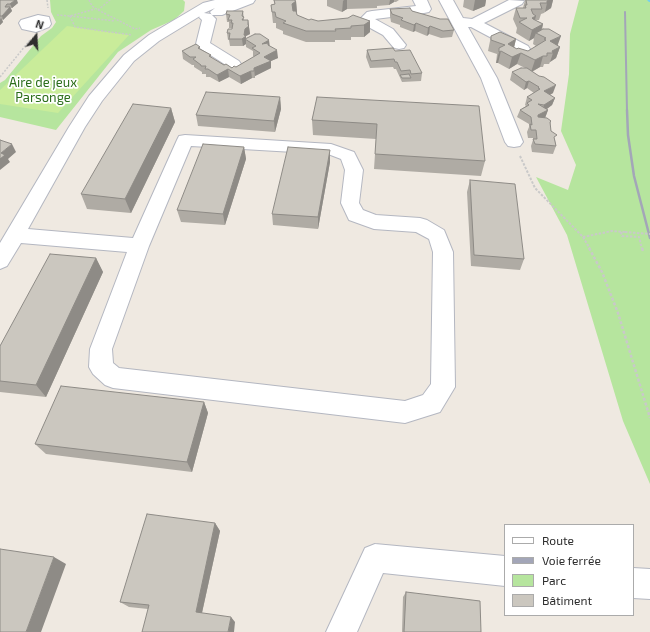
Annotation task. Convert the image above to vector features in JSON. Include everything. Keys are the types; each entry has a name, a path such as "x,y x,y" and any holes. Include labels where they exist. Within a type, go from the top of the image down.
{"street":[{"path":"0,261 77,126 95,99 154,46 181,29 210,6 248,0"},
{"path":"398,45 388,32 366,20 372,15 424,9 420,0"},
{"path":"446,0 489,78 514,142"},
{"path":"474,23 517,1"},
{"path":"36,24 37,5"},
{"path":"210,6 209,19 203,44 234,64"},
{"path":"459,22 474,23 524,49"},
{"path":"185,140 331,149 348,156 354,170 350,202 356,215 374,222 420,226 437,235 443,252 443,387 431,404 405,412 113,378 101,367 100,348 139,246 185,140"},
{"path":"15,235 139,246"},
{"path":"341,632 375,558 504,570"},
{"path":"634,583 650,584"}],"path":[{"path":"90,0 92,6 116,21 135,29 142,28"},
{"path":"70,16 97,10 110,0"},
{"path":"56,15 116,21"},
{"path":"70,16 75,27 133,35 137,33"},
{"path":"0,77 30,40 36,24"},
{"path":"514,142 535,188 583,237 602,272 618,313 650,418"},
{"path":"583,237 612,231 650,234"},
{"path":"621,232 622,236 639,237 643,251"}],"green space":[{"name":"Aire de jeux Parsonge","path":"50,0 183,0 185,2 184,11 174,20 151,30 118,52 56,130 0,117 0,83 5,80 41,36 52,28 56,22 51,12"},
{"path":"579,0 650,0 650,484 623,421 567,235 536,177 568,190 576,165 561,131 569,74 570,34"},
{"path":"67,26 129,35 58,113 0,104 0,90"}],"building":[{"path":"0,0 15,0 10,4 7,4 5,7 10,7 2,16 0,16"},
{"path":"274,0 296,1 292,4 293,11 296,11 297,15 309,20 311,19 318,21 348,18 353,15 370,21 364,25 351,26 351,28 335,29 336,31 306,31 283,23 286,21 276,17 275,12 272,12 271,5 275,4"},
{"path":"526,0 549,0 547,3 540,3 542,9 531,9 533,14 536,16 532,18 543,24 532,30 519,22 527,18 520,18 516,8 526,8"},
{"path":"410,8 412,11 440,19 448,19 454,30 443,31 430,26 428,28 416,23 414,25 401,20 403,18 392,14 390,9"},
{"path":"227,11 243,11 242,16 244,17 242,20 248,20 249,26 245,29 244,35 246,36 242,39 229,39 230,33 227,33 228,29 232,29 233,23 231,23 232,20 228,20 230,15 226,14"},
{"path":"543,29 549,29 561,36 550,41 560,47 552,51 553,53 547,53 547,56 543,56 535,60 521,53 512,57 501,51 499,52 499,48 505,45 491,40 491,36 500,32 516,39 508,44 517,49 528,51 546,40 544,39 546,38 536,33"},
{"path":"255,34 260,34 269,40 262,44 268,43 268,45 277,50 264,57 271,61 254,68 254,71 240,76 228,69 217,75 208,69 205,69 206,66 201,66 193,59 196,57 190,57 182,51 196,44 200,47 198,48 211,55 209,56 232,68 260,53 252,48 256,46 245,39"},
{"path":"393,48 395,51 410,50 422,73 411,74 410,70 401,71 394,59 371,61 367,50"},
{"path":"521,68 527,68 556,85 544,91 555,98 544,105 538,104 548,110 538,115 538,117 547,118 551,121 551,131 557,135 554,137 556,146 535,144 533,139 537,139 536,130 531,130 531,117 520,110 529,105 527,103 532,100 527,97 540,89 529,81 526,82 512,72"},
{"path":"409,74 411,78 402,78 400,75"},
{"path":"206,92 280,97 274,121 196,115"},
{"path":"317,97 479,106 485,161 375,154 377,124 312,120"},
{"path":"133,104 171,108 125,199 81,194"},
{"path":"0,140 12,144 1,153 5,155 0,159"},
{"path":"203,144 244,147 223,214 177,210"},
{"path":"288,147 330,150 318,217 272,214"},
{"path":"470,180 515,184 524,259 474,255"},
{"path":"50,254 96,258 36,385 0,381 0,346"},
{"path":"61,386 204,402 187,462 35,444"},
{"path":"147,514 215,523 196,612 231,617 228,632 142,632 149,605 120,602"},
{"path":"0,549 54,557 26,632 0,632"},
{"path":"406,592 480,601 481,632 404,632"}],"railway":[{"path":"625,12 627,111"},
{"path":"627,110 628,135 634,176 650,238"}]}
